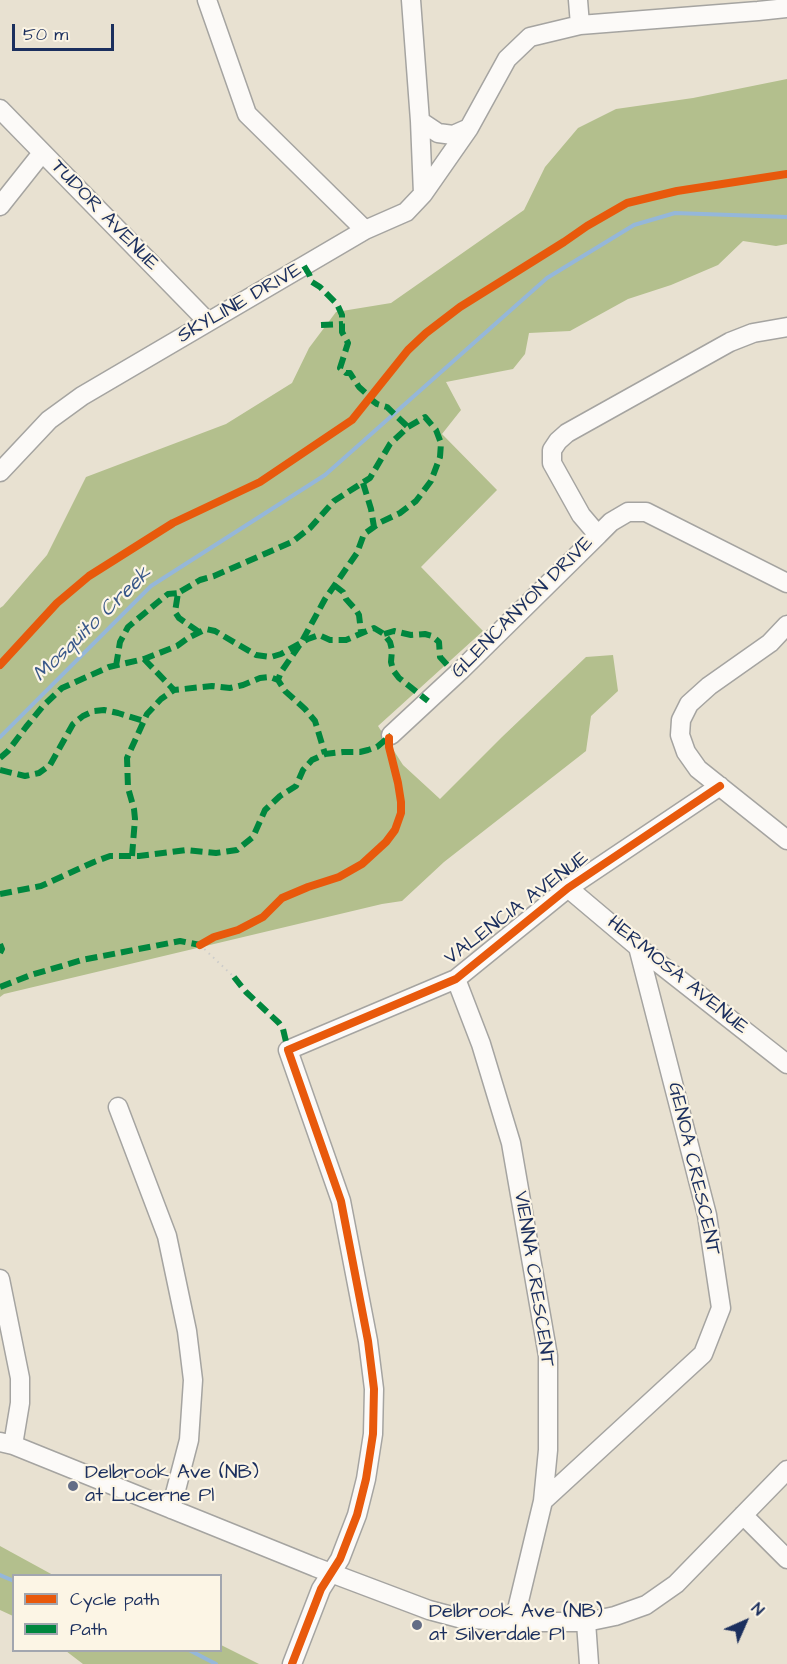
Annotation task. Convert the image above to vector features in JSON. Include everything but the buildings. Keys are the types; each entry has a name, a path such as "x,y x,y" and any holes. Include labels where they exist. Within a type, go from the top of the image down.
{"street":[{"path":"207,0 247,114 365,230"},
{"path":"411,0 423,194"},
{"path":"578,0 580,25"},
{"name":"SKYLINE DRIVE","path":"0,472 49,420 82,396 365,230 406,212 423,194 469,128 507,59 531,37 580,25 757,6 787,8"},
{"name":"TUDOR AVENUE","path":"0,109 208,322"},
{"path":"420,122 438,133 453,135 469,128"},
{"path":"0,206 42,153"},
{"name":"GLENCANYON DRIVE","path":"391,735 598,535 581,515 552,463 552,450 558,441 567,433 730,342 753,333 787,327"},
{"path":"598,535 611,522 628,512 646,512 787,583"},
{"path":"787,625 770,643 689,704 681,720 680,735 686,752 698,769 787,840"},
{"name":"VALENCIA AVENUE","path":"331,1573 340,1559 357,1515 366,1479 373,1434 374,1389 368,1341 341,1201 288,1050 456,979 568,888 720,786"},
{"name":"HERMOSA AVENUE","path":"568,888 638,947 787,1064"},
{"name":"GENOA CRESCENT","path":"543,1501 703,1354 721,1308 707,1215 638,947"},
{"name":"VIENNA CRESCENT","path":"456,979 481,1044 511,1143 548,1356 548,1450 543,1501 514,1622"},
{"path":"118,1107 167,1236 187,1331 193,1380 189,1440 171,1509"},
{"path":"0,1278 20,1378 20,1403 7,1444 331,1573 429,1610 459,1618 514,1622 586,1622 615,1616 646,1605 676,1584 787,1470"},
{"path":"743,1515 787,1559"},
{"path":"292,1664 321,1588 331,1573"},
{"path":"586,1622 589,1664"}],"path":[{"path":"200,945 234,977"}],"green space":[{"path":"787,79 787,244 776,246 743,241 718,265 671,285 628,299 570,331 529,333 525,354 513,369 446,382 461,410 442,434 497,490 421,567 483,631 378,726 403,765 440,799 586,657 613,655 618,691 591,716 586,751 444,862 402,901 4,994 0,997 0,608 47,555 86,477 226,424 292,383 309,348 336,312 391,303 524,210 545,167 578,128 616,109 693,98"},
{"path":"0,1546 51,1574 12,1574 12,1616 0,1610"},
{"path":"222,1646 259,1664 83,1664 67,1652 222,1652"}],"waterway":[{"name":"Mosquito Creek","path":"0,737 151,586 325,475 547,278 634,225 675,213 787,217"},
{"path":"0,1575 12,1580"},
{"path":"193,1652 216,1664"}],"marked path":[{"path":"304,266 312,282 337,304 342,315 342,332 348,343 340,368 350,373 359,387 370,397"},
{"path":"321,325 343,324"},
{"path":"369,398 387,407 408,427"},
{"path":"199,632 179,618 175,612 178,593 200,580 292,542 310,528 334,501 370,478 390,444 408,427 425,417 436,430 441,443 440,457 431,481 416,501 364,534 357,553 325,599 278,680 285,691 315,721 325,754"},
{"path":"363,483 374,527"},
{"path":"334,585 343,592 359,615 361,632"},
{"path":"116,666 120,642 128,627 168,594 178,593"},
{"path":"0,758 43,706 62,688 109,667 144,659 177,646 206,629 215,631 256,655 271,657 319,635 330,640 346,640 374,628 384,634 390,642 393,670 399,678 428,701"},
{"path":"384,634 394,631 432,636 439,642 440,657 448,666 460,671"},
{"path":"144,659 174,690 212,686 230,688 270,677 278,680"},
{"path":"132,856 135,819 128,788 127,758 147,714 161,699 174,690"},
{"path":"0,770 25,776 39,773 50,765 73,724 94,711 104,710 144,721"},
{"path":"0,894 41,886 110,856 139,856 186,850 216,853 237,850 253,837 265,810 280,796 296,786 303,770 312,760 325,754 368,750 377,747 391,735"},
{"path":"0,987 82,960 180,941 200,945 204,943"},
{"path":"0,944 2,949 0,953"},
{"path":"234,977 246,992 279,1023 283,1029 288,1050"}],"cycle path":[{"path":"0,665 57,603 89,576 173,523 260,482 352,420 408,350 426,333 460,307 587,226 627,203 677,191 787,174"},
{"path":"200,945 263,917 282,898 339,877 362,864 386,842 395,830 401,813 389,738"},
{"path":"292,1664 321,1589 340,1559 357,1515 366,1479 373,1434 374,1389 368,1341 341,1201 288,1050 456,979 568,888 720,786"}],"place":[{"name":"Delbrook Ave (NB) at Lucerne Pl","path":"73,1486"},
{"name":"Delbrook Ave (NB) at Silverdale Pl","path":"417,1625"}]}
